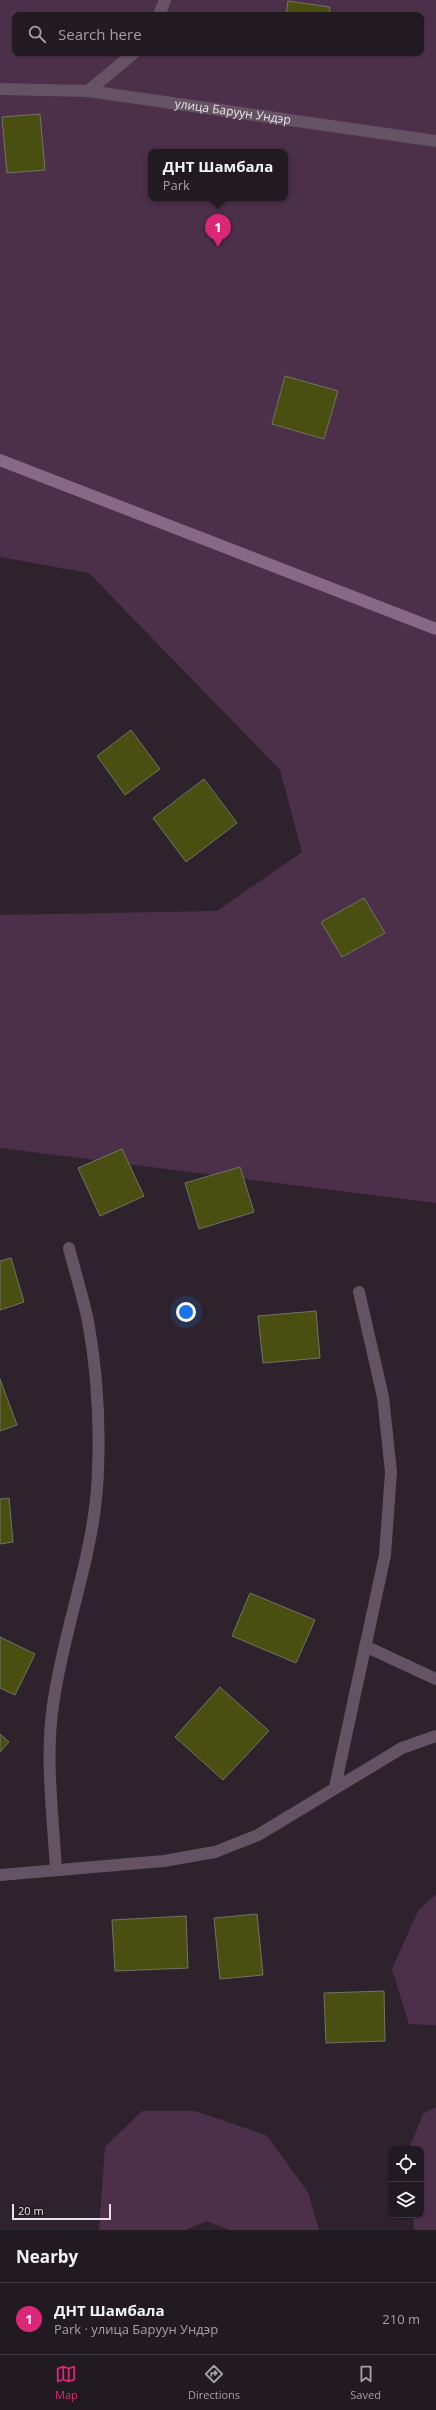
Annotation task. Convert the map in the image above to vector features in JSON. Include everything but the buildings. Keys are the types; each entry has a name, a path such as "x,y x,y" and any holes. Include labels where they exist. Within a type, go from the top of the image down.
{"street":[{"path":"159,12 165,0"},
{"path":"88,91 130,56"},
{"name":"улица Баруун Ундэр","path":"0,90 88,91 436,141"},
{"path":"0,460 436,629"},
{"path":"56,1870 49,1748 53,1706 62,1656 93,1534 98,1470 97,1385 88,1322 69,1248"},
{"path":"335,1788 385,1555 391,1472 383,1397 359,1292"},
{"path":"365,1646 436,1679"},
{"path":"0,1876 164,1861 215,1852 258,1835 402,1748 436,1736"}],"shaded area":[{"path":"0,0 436,0 436,1203 0,1148 0,915 217,911 302,852 280,770 89,573 0,557"},
{"path":"436,1894 436,2025 409,2024 392,1969 418,1911"},
{"path":"436,2107 436,2230 414,2230 413,2218 424,2218 424,2146 410,2146 423,2114"},
{"path":"142,2111 195,2111 266,2135 308,2192 319,2230 229,2230 207,2221 186,2230 99,2230 105,2147"}],"place":[{"name":"ДНТ Шамбала","path":"218,247"}]}
